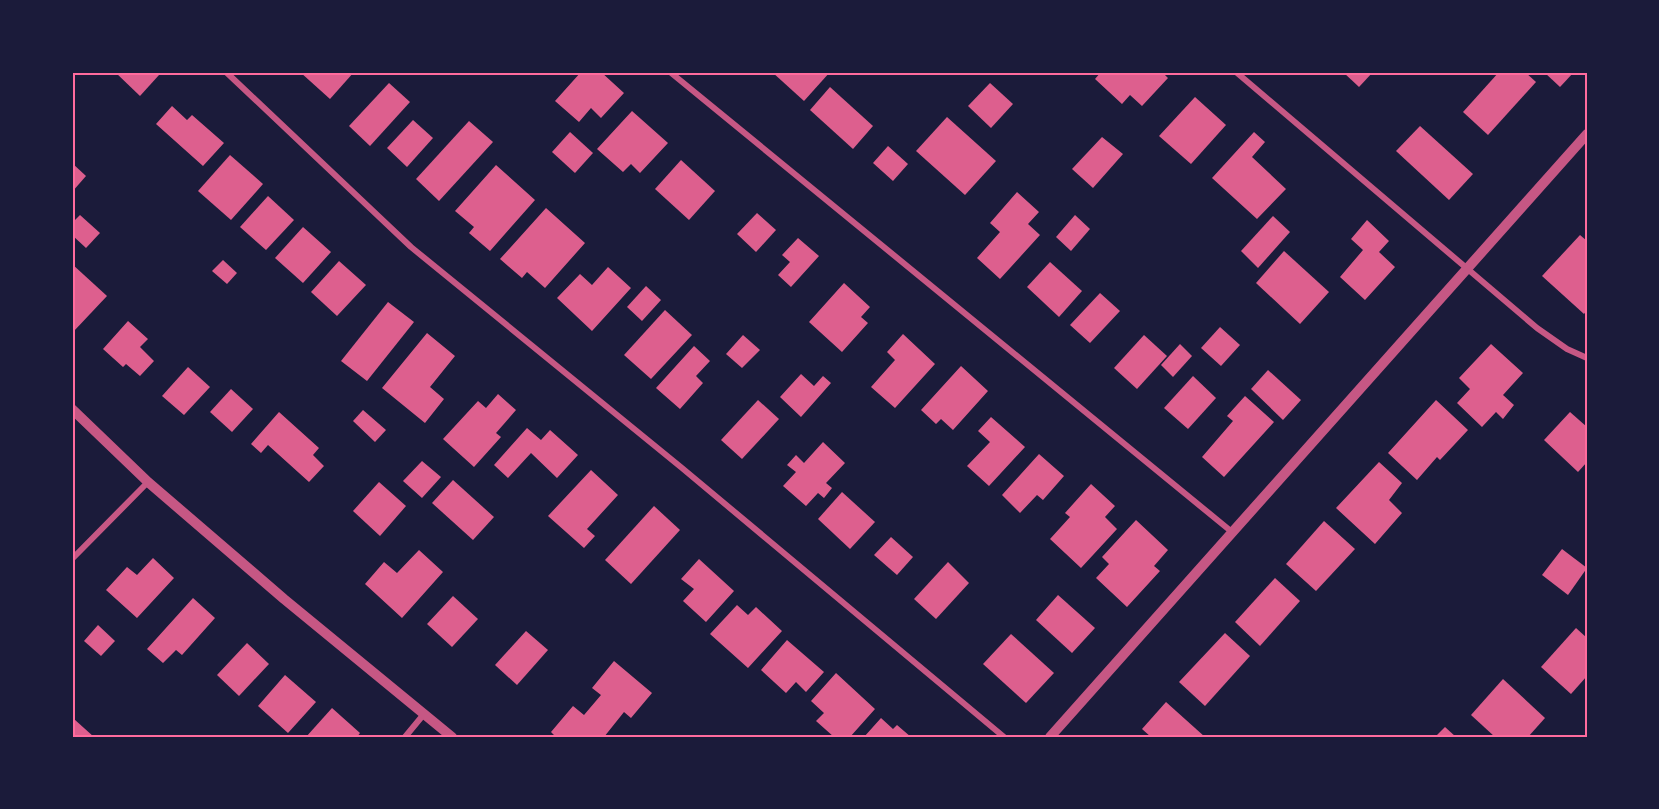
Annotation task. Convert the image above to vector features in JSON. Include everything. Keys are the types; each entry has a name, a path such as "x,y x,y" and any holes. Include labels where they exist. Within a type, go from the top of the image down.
{"street":[{"path":"226,72 411,247 673,461 1004,737"},
{"path":"670,72 1195,499 1232,532"},
{"path":"1236,72 1466,270 1538,328 1567,349 1587,358"},
{"path":"1050,737 1587,134"},
{"path":"72,409 148,482 284,599 452,737"},
{"path":"72,559 148,482"},
{"path":"405,737 423,714"}],"building":[{"path":"115,72 155,72 159,75 140,96"},
{"path":"300,72 354,72 330,99"},
{"path":"581,72 601,72 624,93 601,118 591,108 579,122 555,101"},
{"path":"772,72 830,72 804,101"},
{"path":"1101,72 1162,72 1168,78 1142,106 1130,95 1122,104 1095,79"},
{"path":"1343,72 1373,72 1359,87"},
{"path":"1499,72 1525,72 1536,82 1488,135 1463,112"},
{"path":"1544,72 1574,72 1560,87"},
{"path":"389,83 410,102 370,146 349,126"},
{"path":"990,83 1013,104 991,128 968,106"},
{"path":"830,87 873,126 853,149 810,110"},
{"path":"1195,97 1226,125 1191,164 1159,136"},
{"path":"172,106 187,120 192,115 224,143 203,166 156,124"},
{"path":"632,111 668,143 640,173 631,164 623,172 597,149"},
{"path":"947,117 996,161 965,195 916,151"},
{"path":"413,120 433,138 407,167 387,148"},
{"path":"469,121 493,142 439,201 416,179"},
{"path":"1420,126 1473,174 1449,200 1396,151"},
{"path":"570,132 593,153 575,173 552,152"},
{"path":"1254,132 1265,142 1252,157 1286,189 1257,219 1212,178"},
{"path":"1102,137 1123,154 1093,188 1072,169"},
{"path":"888,146 908,164 893,181 873,163"},
{"path":"230,155 263,184 231,220 198,191"},
{"path":"681,160 715,191 689,220 655,189"},
{"path":"72,163 86,176 72,192"},
{"path":"496,165 535,200 490,251 469,233 474,227 455,211"},
{"path":"1017,192 1039,212 1028,224 1040,235 1000,279 977,258 1000,232 990,223"},
{"path":"268,196 294,220 266,250 240,227"},
{"path":"546,208 585,243 545,288 527,272 522,278 500,259"},
{"path":"757,213 776,230 756,252 737,234"},
{"path":"80,215 100,233 86,248 72,235 72,223"},
{"path":"1075,215 1090,229 1071,251 1056,237"},
{"path":"1273,216 1290,232 1258,268 1241,251"},
{"path":"1367,220 1389,241 1379,252 1395,267 1365,300 1340,277 1363,250 1351,239"},
{"path":"303,227 331,252 303,283 275,258"},
{"path":"1580,235 1587,241 1587,310 1584,314 1542,276"},
{"path":"798,238 819,256 791,287 778,275 790,262 782,255"},
{"path":"1284,251 1329,292 1300,324 1256,283"},
{"path":"223,260 237,273 227,284 212,271"},
{"path":"339,261 366,285 337,316 311,292"},
{"path":"1050,262 1082,291 1059,317 1027,287"},
{"path":"72,264 107,296 74,331 72,329"},
{"path":"608,267 631,288 592,331 557,298 580,274 592,285"},
{"path":"844,283 870,307 861,317 868,323 842,352 809,322"},
{"path":"646,286 661,300 642,321 627,307"},
{"path":"1100,293 1120,311 1090,343 1070,325"},
{"path":"388,302 414,322 367,381 341,361"},
{"path":"665,310 692,335 651,379 624,355"},
{"path":"128,321 148,339 140,347 154,361 140,376 126,364 123,367 103,349"},
{"path":"1220,327 1240,345 1221,366 1201,348"},
{"path":"427,333 455,356 430,387 444,399 425,423 382,388"},
{"path":"903,334 935,364 895,408 871,387 895,360 887,352"},
{"path":"743,335 760,350 742,368 726,354"},
{"path":"1144,335 1167,356 1137,389 1114,368"},
{"path":"1180,344 1192,356 1173,377 1161,365"},
{"path":"1491,344 1523,373 1503,395 1514,405 1503,419 1496,412 1482,427 1457,403 1470,389 1459,378"},
{"path":"694,346 710,361 696,376 703,383 680,409 656,388"},
{"path":"961,366 988,391 953,430 941,419 936,424 921,410"},
{"path":"188,367 210,387 184,415 162,396"},
{"path":"1268,370 1301,400 1283,420 1251,389"},
{"path":"801,374 814,386 823,376 831,383 801,417 780,397"},
{"path":"1193,376 1216,398 1188,429 1164,408"},
{"path":"231,389 253,409 232,432 210,412"},
{"path":"498,394 516,410 496,433 501,437 474,467 443,439 478,401 486,408"},
{"path":"1245,396 1274,422 1224,477 1202,457 1233,421 1227,416"},
{"path":"758,400 779,419 742,459 721,440"},
{"path":"1436,400 1468,430 1440,460 1437,457 1417,480 1388,453"},
{"path":"363,410 386,430 375,442 353,421"},
{"path":"279,412 319,448 313,455 324,466 309,482 268,445 261,453 251,444"},
{"path":"1570,412 1587,427 1587,462 1578,472 1544,440"},
{"path":"991,417 1025,447 989,486 967,466 990,442 978,431"},
{"path":"527,428 541,440 550,430 578,455 557,478 531,453 508,478 494,465"},
{"path":"823,442 845,463 826,483 832,488 824,498 818,493 806,506 783,486 796,472 787,465 796,455 804,463"},
{"path":"1039,454 1064,476 1043,500 1037,495 1020,513 1002,495"},
{"path":"422,461 441,477 422,498 403,481"},
{"path":"1379,462 1402,483 1389,500 1402,513 1375,544 1336,508"},
{"path":"591,470 618,495 587,529 595,536 584,548 548,516"},
{"path":"453,480 494,517 473,540 432,503"},
{"path":"379,482 406,506 380,536 353,511"},
{"path":"1091,484 1115,506 1105,517 1117,529 1081,568 1050,539 1070,517 1065,513"},
{"path":"842,492 875,522 850,549 818,519"},
{"path":"654,506 680,530 631,584 605,560"},
{"path":"1136,520 1168,550 1154,566 1160,571 1127,607 1096,578 1109,564 1102,557"},
{"path":"1324,521 1355,549 1316,591 1286,564"},
{"path":"891,537 913,557 897,575 874,555"},
{"path":"1562,549 1587,568 1568,595 1542,575"},
{"path":"419,550 443,572 402,618 365,584 384,562 397,573"},
{"path":"153,558 174,578 137,618 106,590 127,567 137,575"},
{"path":"699,559 734,591 706,622 683,601 694,589 681,579"},
{"path":"948,562 969,583 936,619 914,599"},
{"path":"1275,578 1300,601 1260,646 1235,622"},
{"path":"1058,595 1095,628 1072,653 1036,620"},
{"path":"453,596 478,619 452,647 427,624"},
{"path":"193,598 215,618 182,655 176,650 163,663 147,649"},
{"path":"737,605 748,615 756,607 782,631 748,668 710,634"},
{"path":"98,625 115,641 101,656 84,641"},
{"path":"1576,628 1587,638 1587,676 1571,694 1541,667"},
{"path":"526,631 548,650 517,685 495,665"},
{"path":"1225,633 1250,656 1205,706 1179,682"},
{"path":"1011,634 1054,673 1026,703 983,664"},
{"path":"787,640 824,672 806,692 796,682 786,693 761,670"},
{"path":"247,643 269,664 239,696 217,675"},
{"path":"614,661 652,693 631,718 624,712 604,737 556,737 551,732 573,706 584,715 601,695 592,688"},
{"path":"836,673 875,709 850,737 834,737 816,721 824,713 811,701"},
{"path":"285,675 316,702 288,733 258,706"},
{"path":"1503,679 1545,718 1528,737 1495,737 1471,715"},
{"path":"1166,702 1205,737 1151,737 1142,729"},
{"path":"332,708 360,733 357,737 306,737"},
{"path":"881,718 893,729 897,725 911,737 864,737"},
{"path":"74,719 94,737 72,737"},
{"path":"1445,727 1456,737 1435,737"}]}
